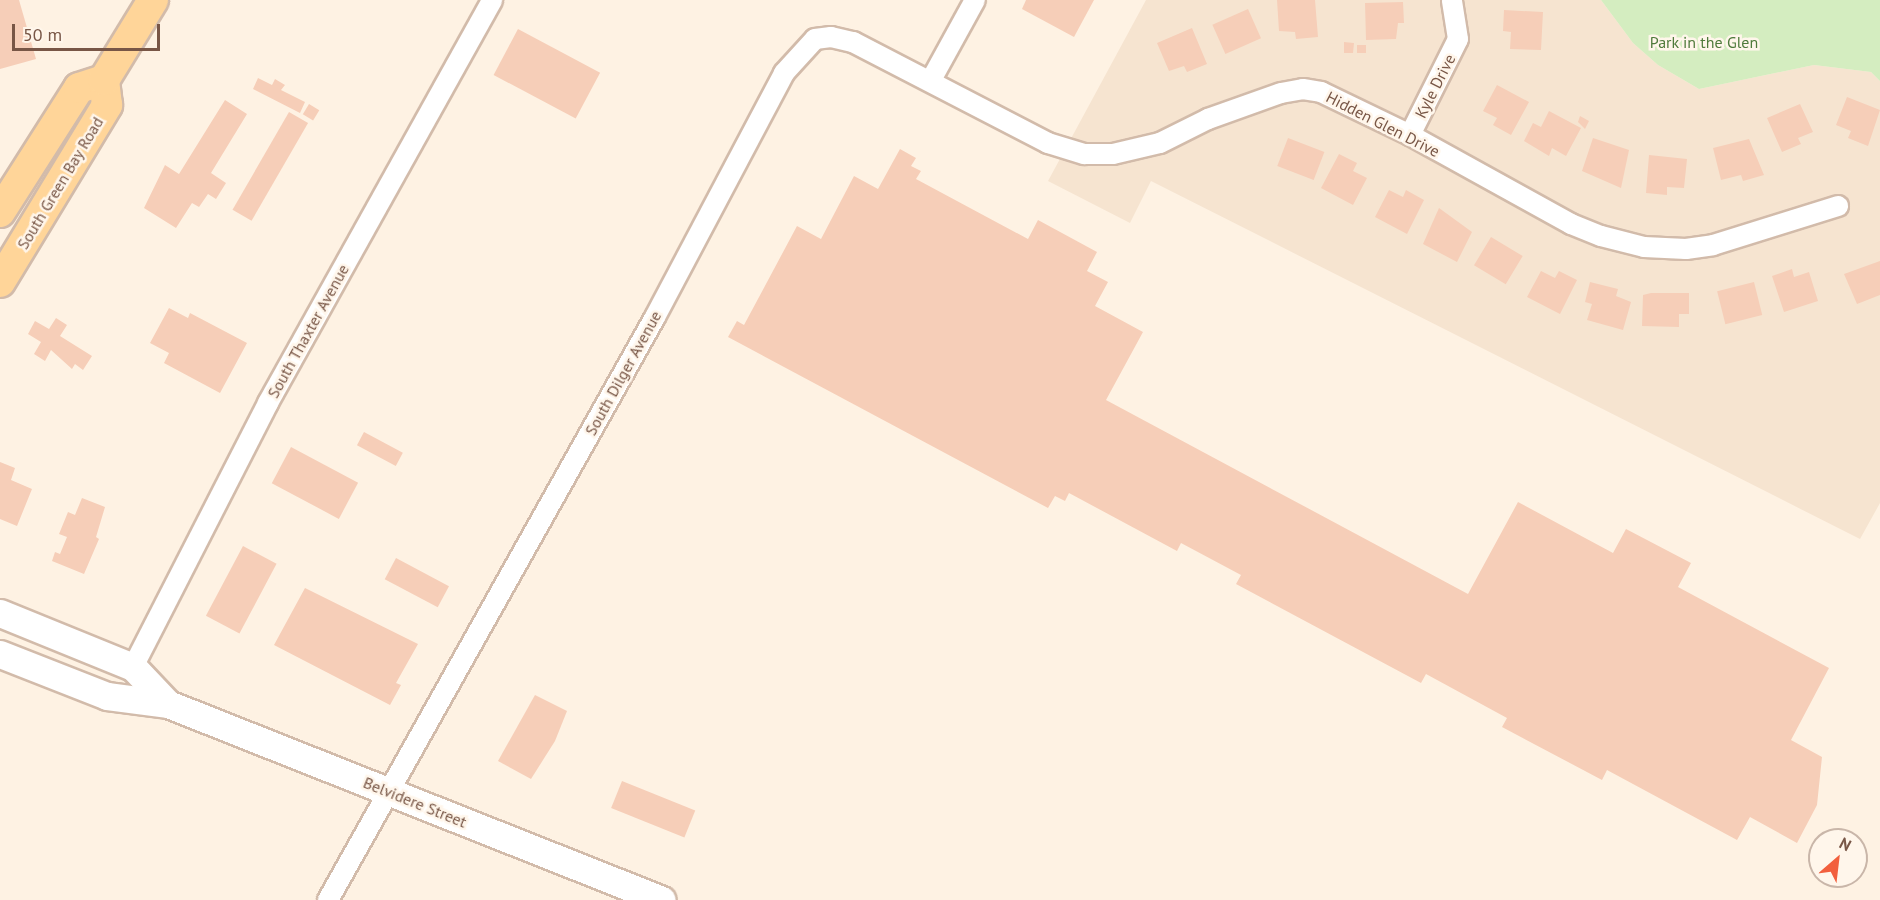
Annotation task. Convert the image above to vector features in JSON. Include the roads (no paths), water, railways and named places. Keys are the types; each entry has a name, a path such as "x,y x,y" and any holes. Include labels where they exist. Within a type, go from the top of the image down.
{"main road":[{"path":"104,80 153,0"},
{"name":"South Green Bay Road","path":"0,212 79,88 104,80 107,105 0,282"},
{"name":"Belvidere Street","path":"0,613 133,667 168,704"},
{"name":"Belvidere Street","path":"0,654 107,696 168,704 662,900"}],"street":[{"name":"South Thaxter Avenue","path":"133,667 268,403 492,0"},
{"path":"931,81 975,0"},
{"name":"Kyle Drive","path":"1410,135 1458,39 1452,0"},
{"name":"South Dilger Avenue","path":"328,900 655,317 784,73 815,39 831,37 874,51 931,81"},
{"name":"Hidden Glen Drive","path":"931,81 1048,143 1084,154 1113,154 1160,143 1208,119 1281,93 1303,89 1321,92 1410,135 1571,224 1601,236 1644,247 1686,249 1713,245 1838,206"}],"park label":[{"name":"Park in the Glen","path":"1704,42"}]}
